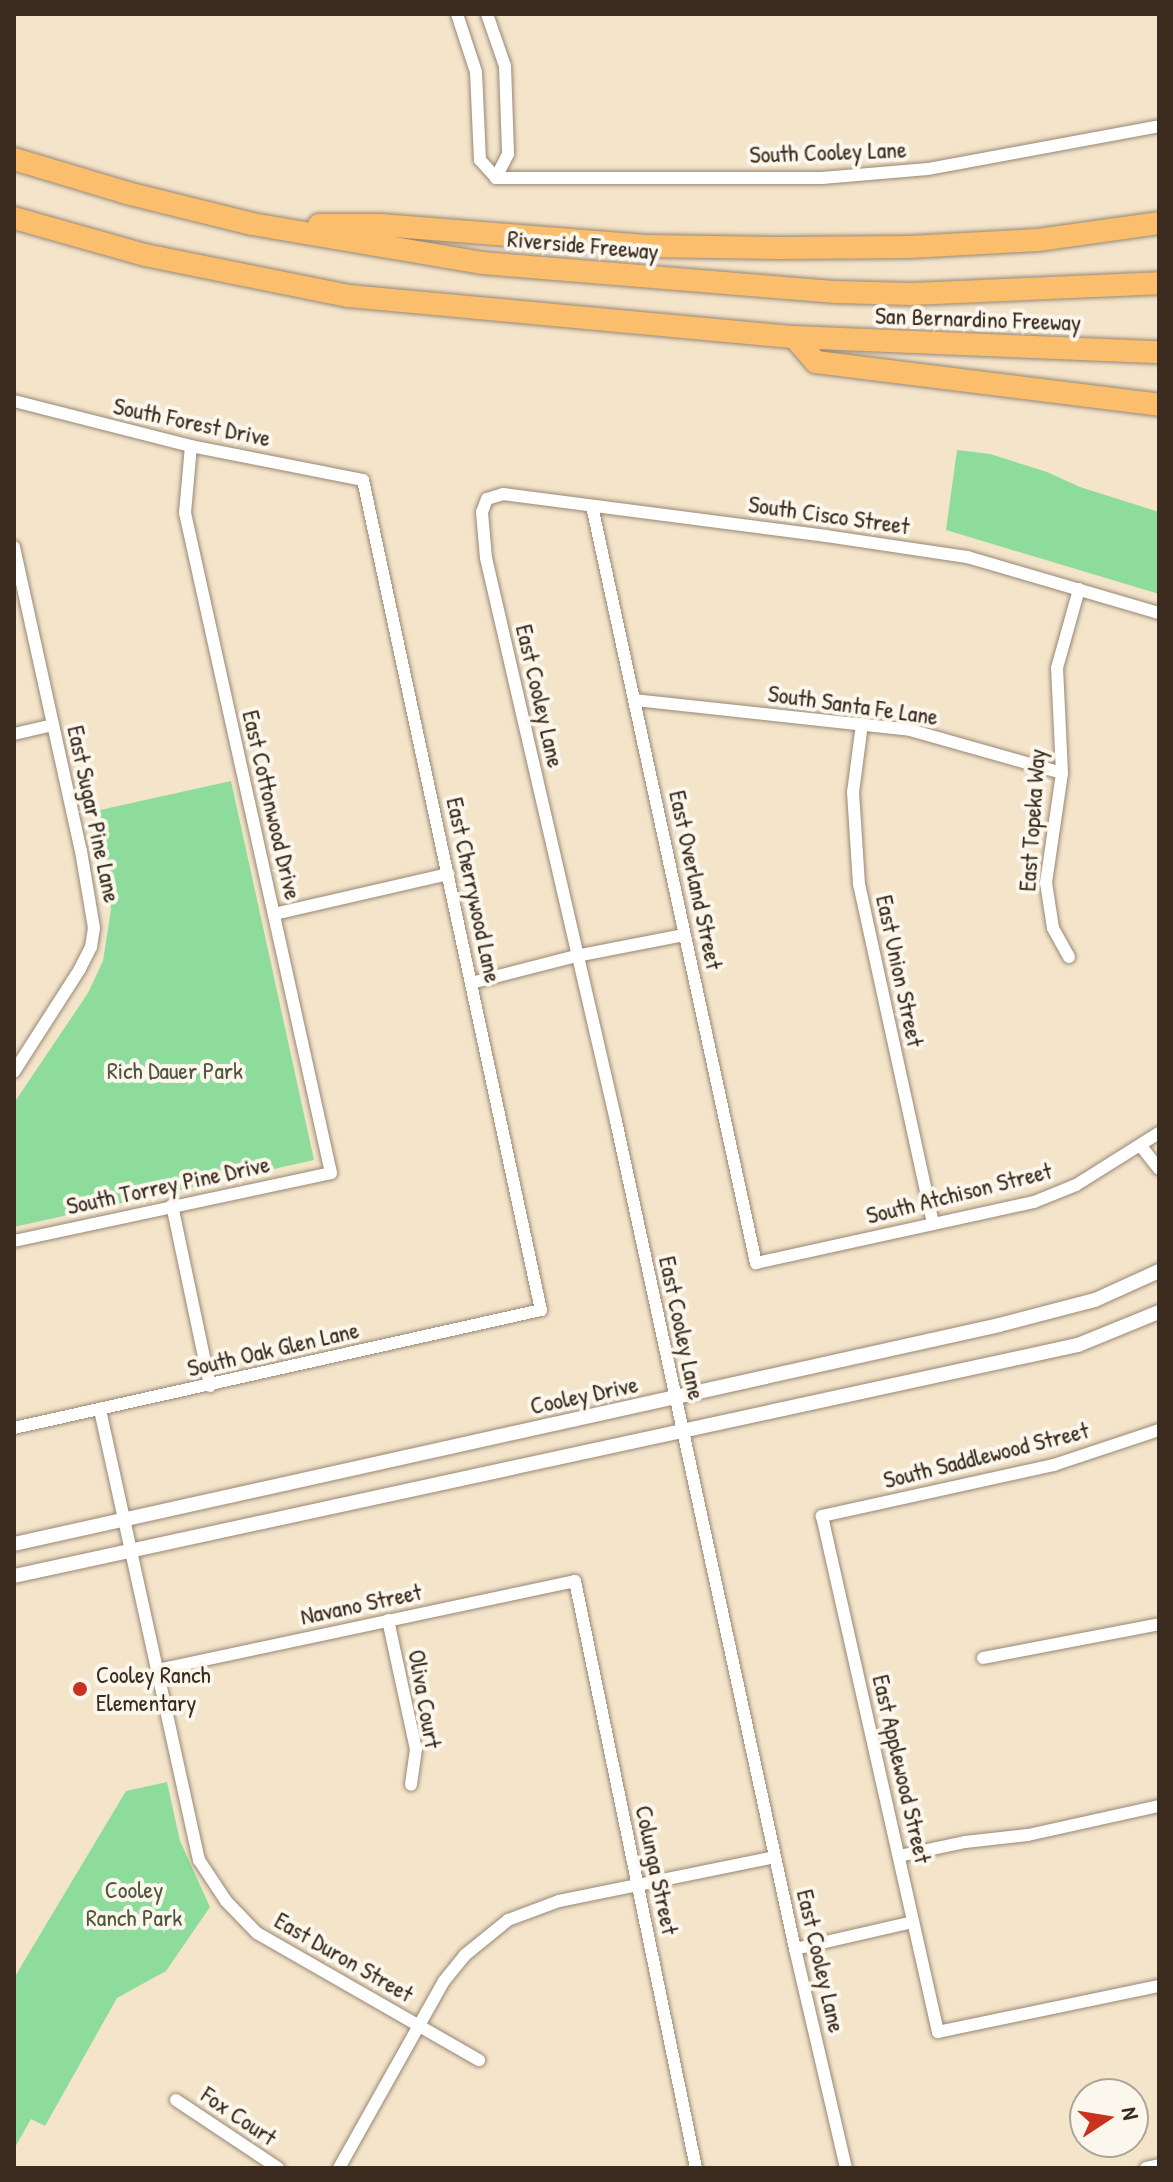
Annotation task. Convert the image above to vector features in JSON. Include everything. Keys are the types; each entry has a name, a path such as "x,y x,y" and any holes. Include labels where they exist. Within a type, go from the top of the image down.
{"highway":[{"name":"Riverside Freeway","path":"14,159 127,193 252,224 482,263 836,292 911,294 1159,283"},
{"path":"14,218 145,255 349,296 794,337 816,362 1159,405"},
{"path":"252,224 381,225 646,246 778,248 910,247 1038,240 1159,223"},
{"name":"San Bernardino Freeway","path":"794,337 1159,352"}],"street":[{"path":"457,14 476,72 480,160 496,178 508,154 505,66 487,14"},
{"name":"South Cooley Lane","path":"496,178 822,178 928,169 1159,126"},
{"name":"South Forest Drive","path":"14,401 191,446 363,480"},
{"name":"East Cottonwood Drive","path":"191,446 185,513 331,1173"},
{"name":"East Cherrywood Lane","path":"363,480 541,1310"},
{"name":"South Cisco Street","path":"487,499 503,494 967,557 1159,613"},
{"name":"East Cooley Lane","path":"487,499 482,522 486,558 846,2168"},
{"name":"East Overland Street","path":"592,506 756,1263"},
{"name":"East Sugar Pine Lane","path":"14,551 94,928 91,947 80,969 14,1072"},
{"name":"East Topeka Way","path":"1069,957 1053,928 1046,883 1062,773 1057,668 1079,589"},
{"name":"South Santa Fe Lane","path":"635,700 910,730 1062,773"},
{"name":"East Union Street","path":"862,724 853,792 859,884 933,1224"},
{"path":"14,734 53,725"},
{"path":"274,914 448,874"},
{"path":"471,983 576,956 684,935"},
{"name":"South Atchison Street","path":"756,1263 1034,1202 1076,1185 1159,1133"},
{"path":"1141,1146 1159,1169"},
{"name":"South Torrey Pine Drive","path":"14,1241 331,1173"},
{"path":"172,1205 210,1386"},
{"name":"Cooley Drive","path":"14,1544 1040,1315 1095,1300 1159,1271"},
{"name":"South Oak Glen Lane","path":"14,1428 541,1310"},
{"path":"14,1576 1078,1345 1159,1312"},
{"name":"East Duron Street","path":"100,1410 199,1860 226,1901 257,1933 479,2060"},
{"name":"South Saddlewood Street","path":"822,1516 1054,1465 1159,1430"},
{"name":"East Applewood Street","path":"822,1516 938,2032 1159,1986"},
{"name":"Navano Street","path":"157,1670 575,1581"},
{"name":"Colunga Street","path":"575,1581 696,2168"},
{"name":"Oliva Court","path":"388,1620 416,1749 411,1785"},
{"path":"983,1658 1159,1624"},
{"path":"899,1856 965,1842 1028,1835 1159,1806"},
{"path":"339,2168 444,1981 465,1955 508,1920 559,1901 775,1857"},
{"path":"795,1949 913,1922"},
{"name":"Fox Court","path":"176,2100 278,2168"},
{"path":"1146,2168 1159,2165"}],"green space":[{"path":"957,450 990,454 1159,512 1159,594 946,530"},
{"name":"Rich Dauer Park","path":"231,781 314,1160 14,1227 14,1103 88,993 103,961 111,909 91,812"},
{"name":"Cooley Ranch Park","path":"167,1782 180,1841 210,1907 166,1971 117,1998 45,2126 31,2119 14,2149 14,1978 126,1791"}],"place":[{"name":"Cooley Ranch Elementary","path":"80,1689"}]}
